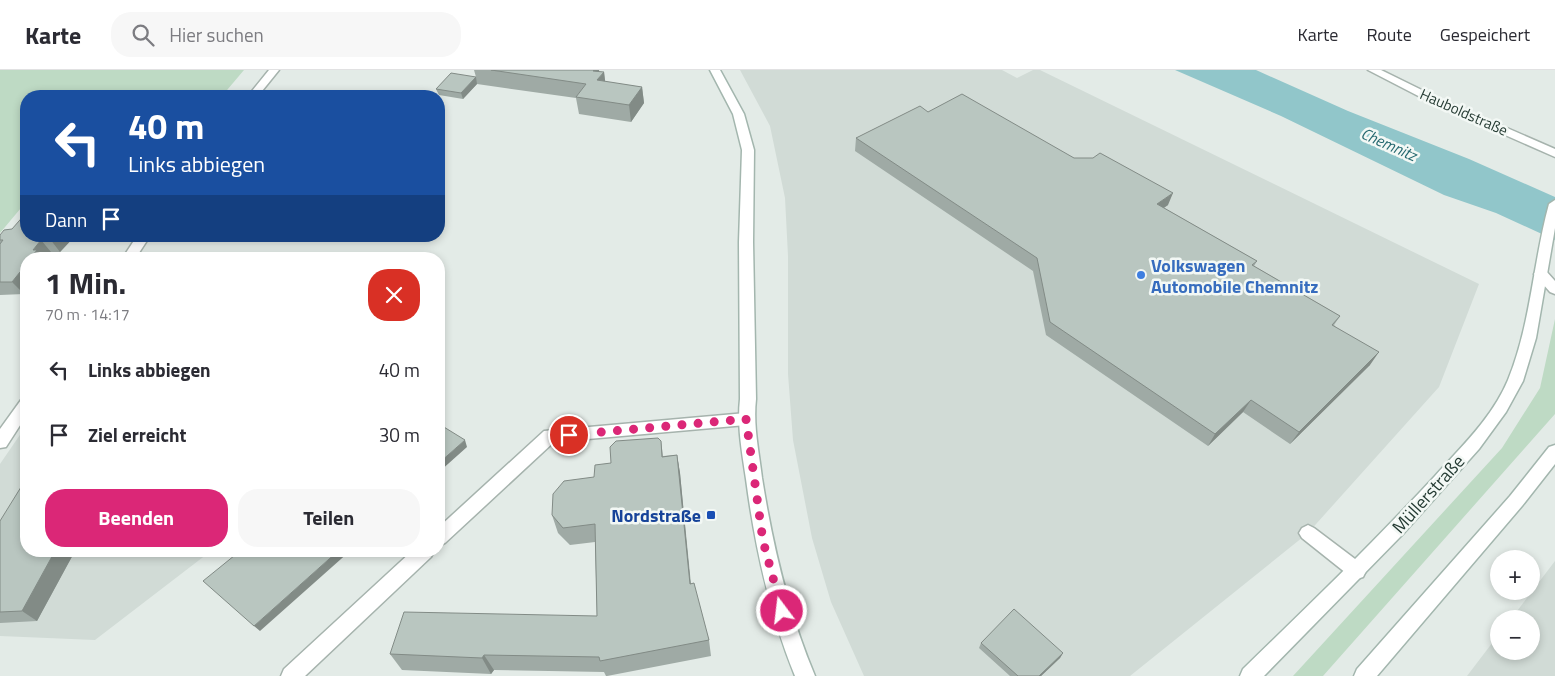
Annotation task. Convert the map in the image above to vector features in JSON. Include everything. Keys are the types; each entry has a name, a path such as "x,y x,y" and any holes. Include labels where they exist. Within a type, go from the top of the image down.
{"main road":[{"path":"258,90 274,70"},
{"path":"715,70 732,96 739,115 749,160 746,216 748,398 746,419 763,541 791,645 805,676"},
{"name":"Hauboldstraße","path":"1373,70 1432,99 1555,153"},
{"name":"Müllerstraße","path":"1250,676 1407,519 1496,418 1515,382 1531,334 1545,241 1555,204"},
{"path":"1541,274 1555,288"},
{"path":"0,442 20,413"},
{"path":"445,532 550,436 746,419"},
{"path":"1364,676 1516,501 1555,452"},
{"path":"1308,533 1357,571"},
{"path":"291,676 419,557"}],"shaded area":[{"path":"740,70 1002,70 1017,78 1033,70 1040,70 1479,284 1439,387 1308,533 1130,676 864,676 831,602 812,538 793,440 788,374 788,256 785,198 770,126"},
{"path":"20,435 20,557 203,557 95,640 0,636 0,464"},
{"path":"1555,561 1555,676 1467,676 1490,646 1490,660 1540,660 1540,610 1518,610 1525,600 1540,600 1540,581"}],"green space":[{"path":"0,70 244,70 227,90 20,90 20,209 0,233"},
{"path":"1555,319 1555,414 1323,676 1293,676 1502,448 1540,388"}],"water":[{"name":"Chemnitz","path":"1175,70 1256,70 1348,111 1469,159 1555,197 1555,240 1496,213 1444,195 1281,116"}],"building":[{"path":"491,70 594,70 604,72 597,80 642,87 629,105 576,97 586,84"},
{"path":"451,73 476,77 461,93 436,89"},
{"name":"Volkswagen Automobile Chemnitz","path":"962,94 1074,158 1093,158 1100,153 1173,193 1157,204 1257,261 1252,265 1340,316 1332,325 1379,352 1299,432 1251,400 1215,434 1050,322 1037,258 856,138 920,106 928,112"},
{"path":"20,220 20,242 39,242 33,250 37,250 35,252 20,252 20,272 12,282 0,282 0,244 3,240 0,240 0,235 4,230 12,229"},
{"path":"445,428 465,440 445,458"},
{"path":"658,438 661,441 662,457 677,455 690,584 694,583 709,640 600,661 599,657 484,655 482,658 390,654 404,612 597,616 595,524 563,528 552,515 553,494 564,481 594,477 595,465 611,463 610,447 616,441"},
{"path":"20,489 20,557 52,557 22,611 0,612 0,521"},
{"path":"233,557 331,557 254,626 203,581"},
{"path":"1014,609 1063,653 1039,676 1018,676 981,643"}],"place":[{"name":"Volkswagen Automobile Chemnitz","path":"1141,275"},
{"name":"Nordstraße","path":"711,515"}],"route":[{"path":"569,435 746,419 763,541 782,611"}]}
